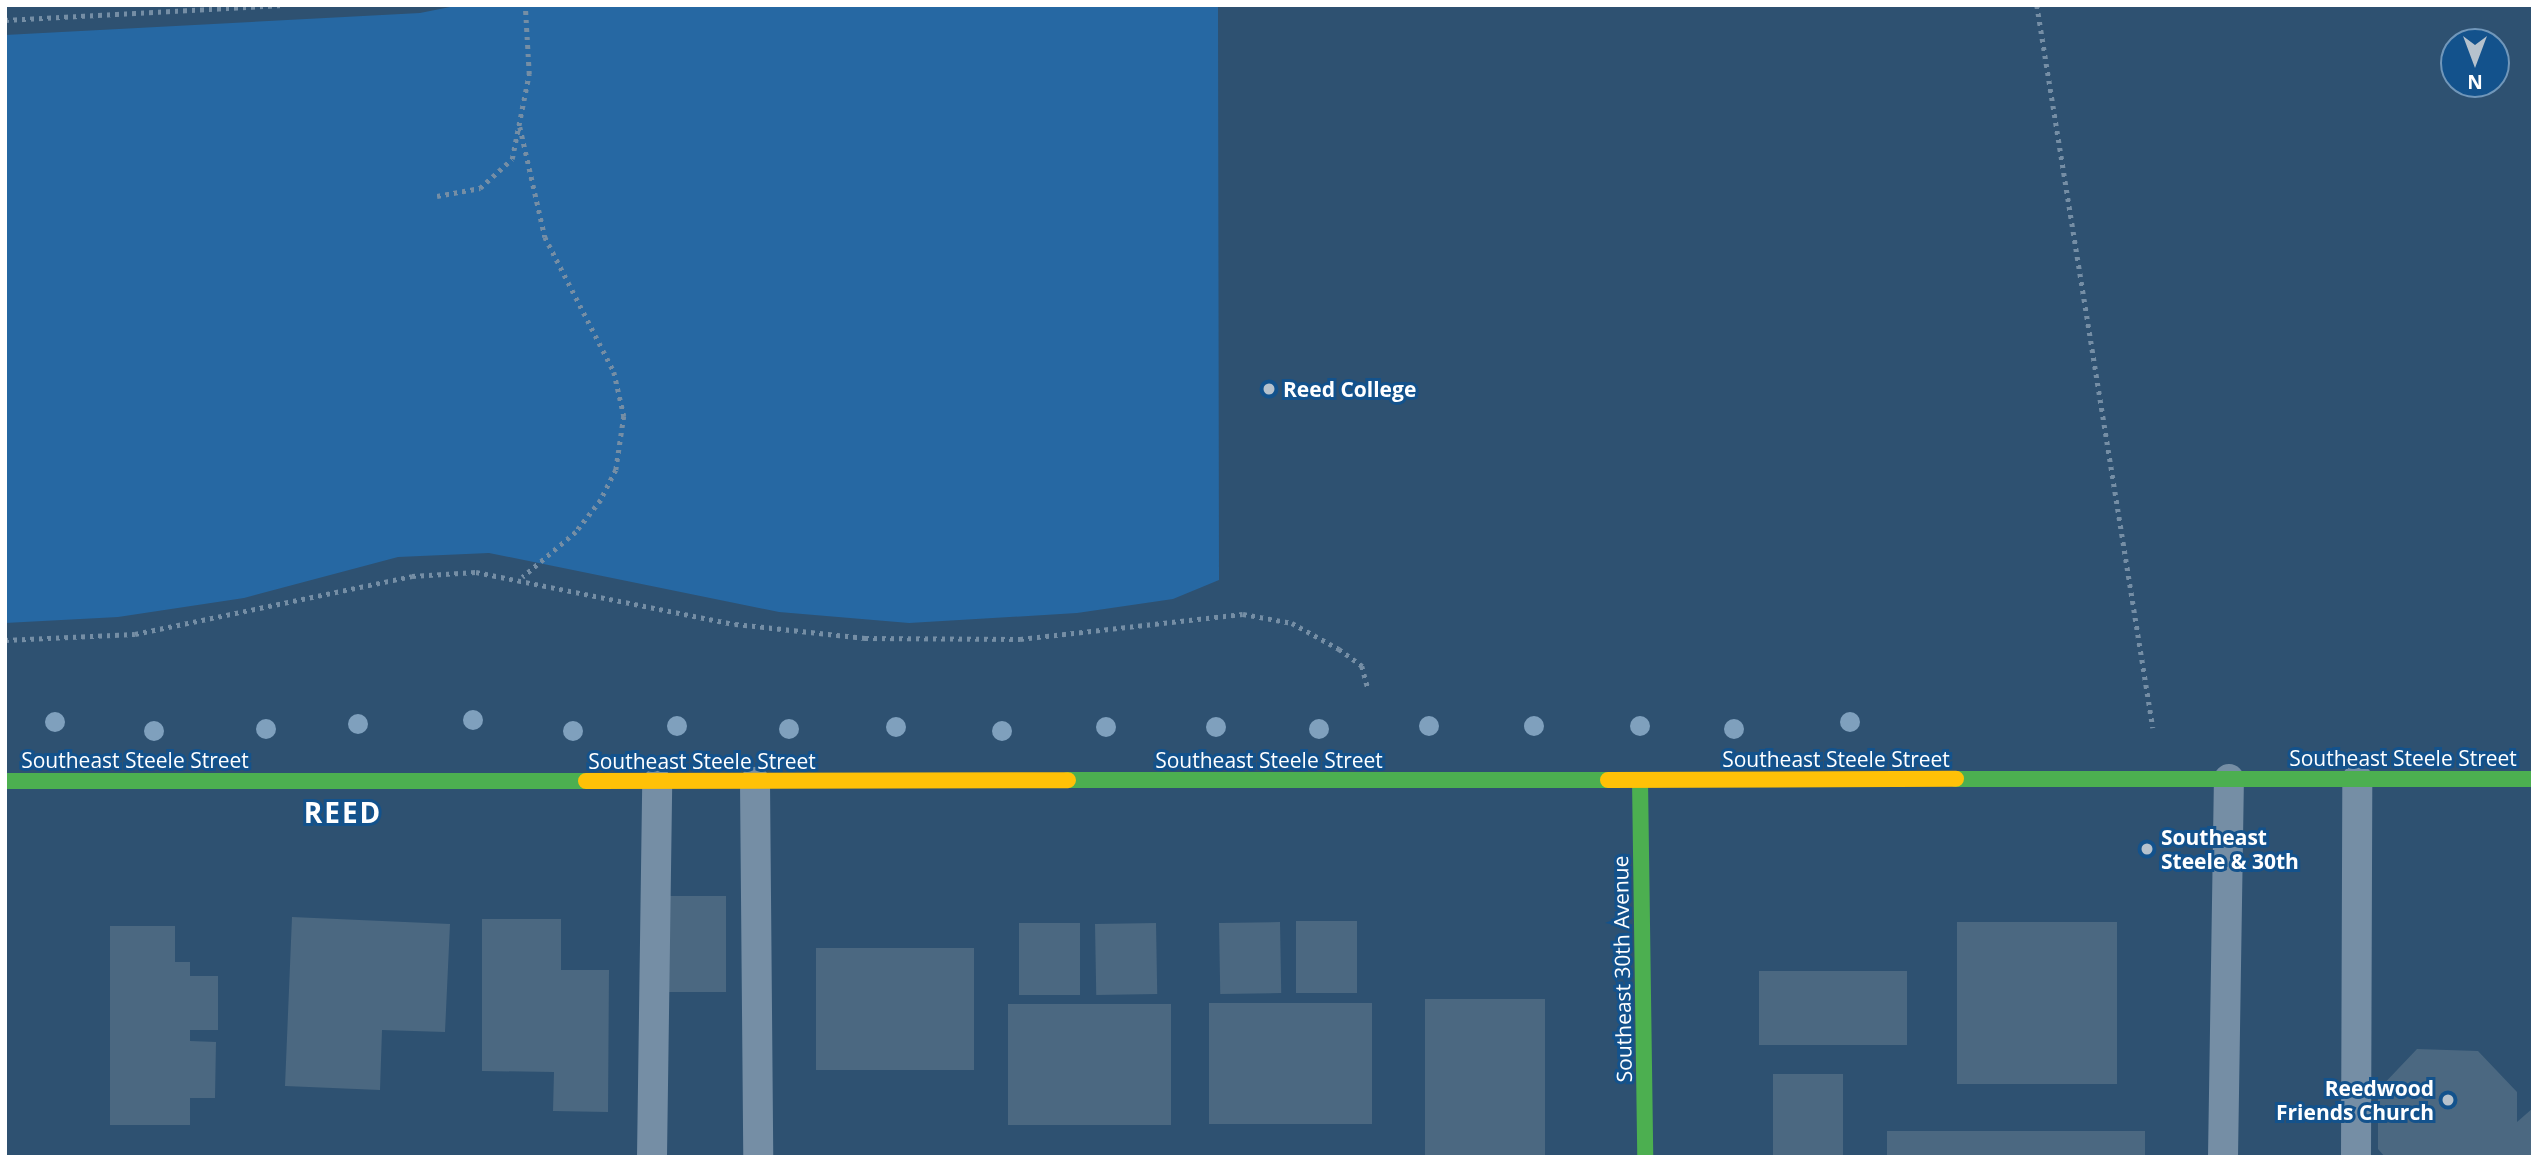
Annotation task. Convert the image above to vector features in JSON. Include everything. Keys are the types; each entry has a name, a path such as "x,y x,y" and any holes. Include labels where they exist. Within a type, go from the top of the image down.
{"street":[{"name":"Southeast Steele Street","path":"5,781 657,783 2533,779"},
{"name":"Southeast 30th Avenue","path":"1640,780 1645,1157"}],"lane":[{"path":"2223,1157 2229,779"},
{"path":"2356,1157 2357,779"},
{"path":"755,782 758,1157"},
{"path":"652,1157 657,783"}],"path":[{"path":"5,20 284,5"},
{"path":"436,196 480,188 512,159 529,74 525,5"},
{"path":"2037,5 2152,694 2154,778"},
{"path":"520,127 545,237 614,372 624,416 616,470 601,500 576,532 523,577"},
{"path":"5,640 148,632 412,576 523,577 736,624 865,638 1020,639 1243,614 1292,623 1339,649 1362,666 1368,688"}],"shaded area":[{"path":"460,5 1218,5 1219,580 1173,599 1077,613 909,623 779,612 489,553 398,557 244,598 118,617 5,623 5,35 420,13"}],"building":[{"path":"669,896 726,896 726,992 669,992"},
{"path":"292,917 450,924 445,1032 382,1030 380,1090 285,1086"},
{"path":"482,919 561,919 561,970 609,970 608,1112 553,1111 554,1072 482,1071"},
{"path":"1296,921 1357,921 1357,993 1296,993"},
{"path":"1280,922 1281,993 1220,994 1219,923"},
{"path":"1957,922 2117,922 2117,1084 1957,1084"},
{"path":"1019,923 1080,923 1080,995 1019,995"},
{"path":"1156,923 1157,994 1096,995 1095,924"},
{"path":"110,926 175,926 175,962 190,962 190,976 218,976 218,1030 190,1030 190,1041 216,1042 215,1098 190,1098 190,1125 110,1125"},
{"path":"816,948 974,948 974,1070 816,1070"},
{"path":"1759,971 1907,971 1907,1045 1759,1045"},
{"path":"1425,999 1545,999 1545,1157 1425,1157"},
{"path":"1209,1003 1372,1003 1372,1124 1209,1124"},
{"path":"1008,1004 1171,1004 1171,1125 1008,1125"},
{"name":"Reedwood Friends Church","path":"2417,1049 2478,1051 2517,1092 2517,1122 2533,1108 2533,1157 2385,1157 2378,1149 2378,1090"},
{"path":"1773,1074 1843,1074 1843,1157 1773,1157"},
{"path":"1887,1131 2145,1131 2145,1157 1887,1157"}],"traffic: fast":[{"path":"1956,779 2533,779"},
{"path":"1068,780 1608,780"},
{"path":"1640,780 1645,1157"},
{"path":"5,781 586,781"}],"traffic: slow":[{"path":"1608,780 1956,779"},
{"path":"586,781 1068,780"}],"place":[{"name":"Reed College","path":"1269,389"},
{"name":"Southeast Steele & 30th","path":"2147,849"},
{"name":"Reedwood Friends Church","path":"2448,1100"}],"district":[{"name":"REED","path":"343,812"}]}
